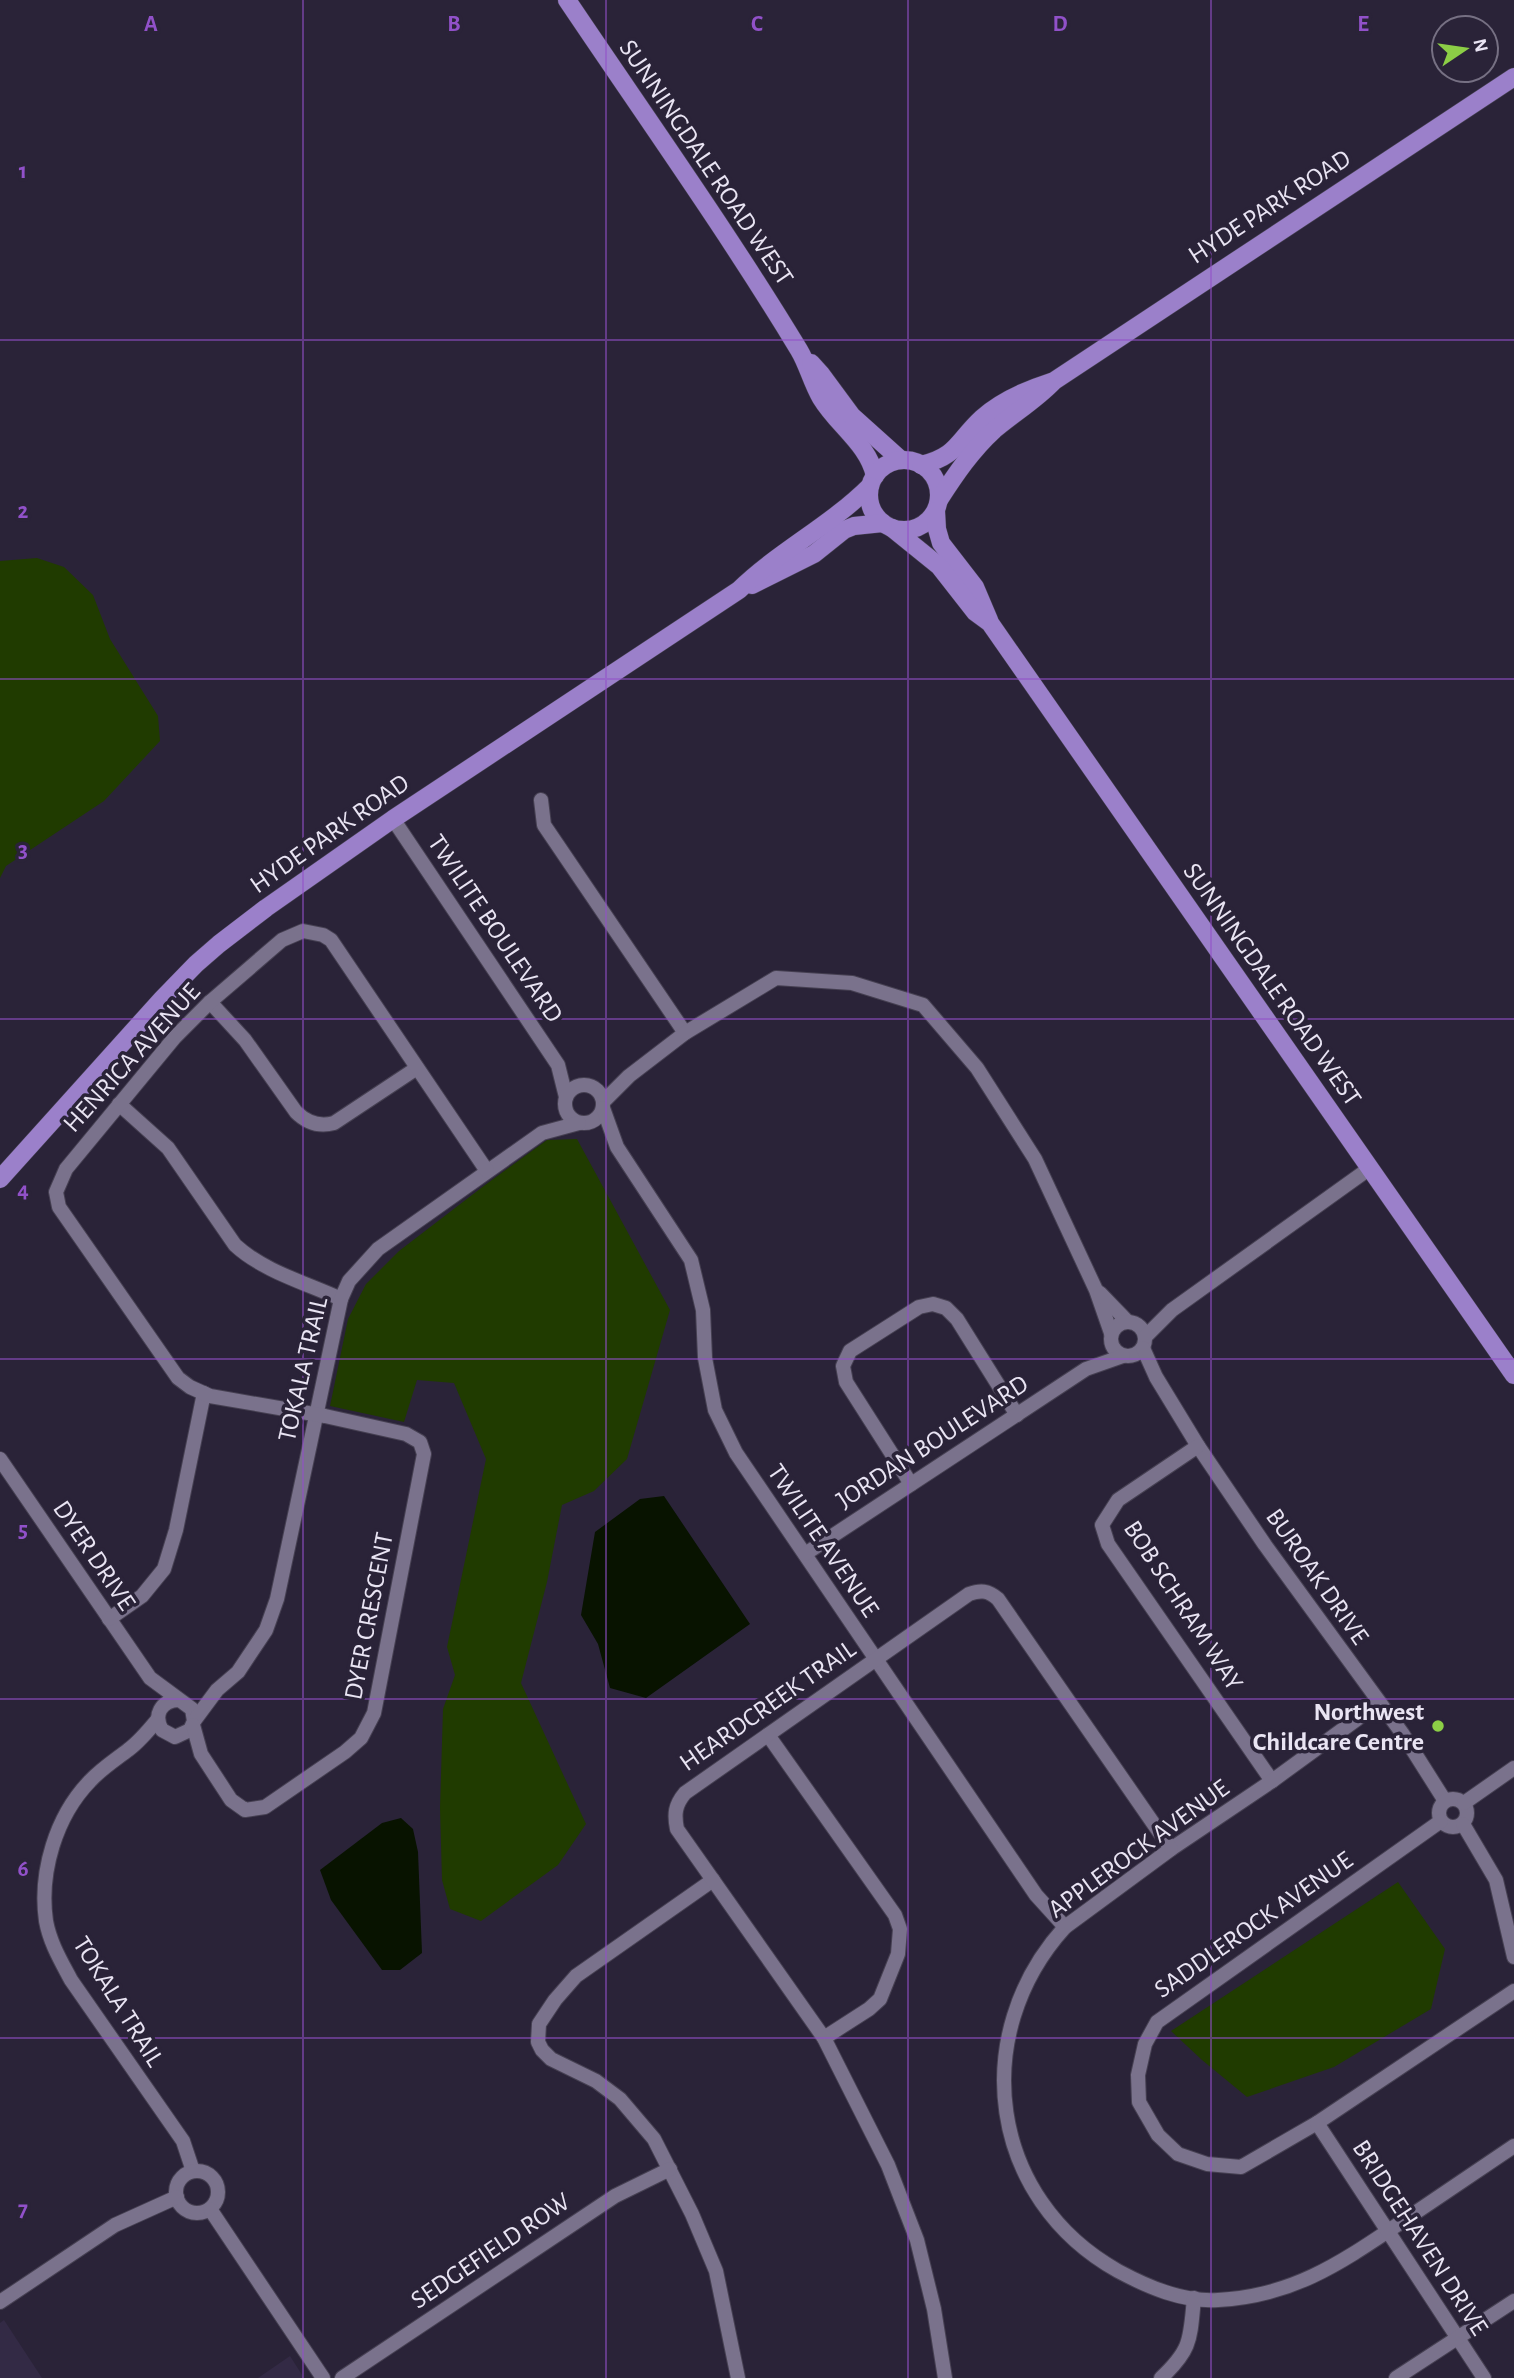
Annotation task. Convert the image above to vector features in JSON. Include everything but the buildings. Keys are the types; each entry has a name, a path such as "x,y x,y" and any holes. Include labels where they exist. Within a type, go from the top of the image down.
{"main road":[{"name":"SUNNINGDALE ROAD WEST","path":"567,0 741,259 801,354 830,412 866,453 873,481"},
{"name":"HYDE PARK ROAD","path":"937,505 959,470 980,445 1006,420 1039,397 1054,381 1514,76"},
{"name":"SUNNINGDALE ROAD WEST","path":"801,354 821,374 852,416 901,460"},
{"name":"HYDE PARK ROAD","path":"921,465 946,457 997,406 1034,387 1054,381"},
{"path":"901,460 921,465 936,480 937,505 921,526 912,529 887,525 871,507 873,481 891,463 901,460"},
{"name":"HYDE PARK ROAD","path":"0,1179 196,964 266,908 393,819 739,590 760,570 845,510 873,481"},
{"name":"SUNNINGDALE ROAD WEST","path":"937,505 936,529 941,543 975,587 990,623 1514,1375"},
{"name":"SUNNINGDALE ROAD WEST","path":"887,525 939,566 975,612 990,623"},
{"name":"HYDE PARK ROAD","path":"739,590 761,583 802,561 844,530 854,526 887,525"}],"street":[{"path":"541,800 544,825 685,1033"},
{"name":"TWILITE BOULEVARD","path":"393,819 558,1065 565,1100"},
{"name":"HENRICA AVENUE","path":"317,1414 204,1393 178,1378 59,1207 56,1192 66,1169 175,1037 210,1002 282,940 303,931 313,931 331,940 487,1171"},
{"path":"629,1076 574,1087 565,1100 568,1115 582,1123 597,1119 604,1105 629,1076 685,1033 776,978 852,983 923,1005 977,1068 1035,1159 1096,1290 1114,1350 1136,1349 1172,1310 1370,1168"},
{"path":"210,1002 245,1040 296,1112 313,1124 323,1126 334,1123 417,1068"},
{"name":"TWILITE BOULEVARD","path":"558,1065 590,1085"},
{"path":"590,1085 598,1090 604,1105"},
{"name":"TOKALA TRAIL","path":"193,1723 217,1690 238,1672 271,1618 341,1299 349,1280 378,1249 542,1133 565,1100"},
{"path":"119,1104 168,1148 244,1254 341,1299"},
{"name":"TWILITE AVENUE","path":"604,1105 617,1147 691,1260 703,1310 705,1359 715,1410 736,1453 1036,1895 1065,1927"},
{"name":"TOKALA TRAIL","path":"542,1133 582,1123"},
{"name":"TWILITE AVENUE","path":"582,1123 617,1147"},
{"path":"1096,1290 1143,1331 1136,1349"},
{"path":"911,1484 846,1382 843,1366 850,1351 861,1343 919,1307 933,1304 946,1308 957,1319 1017,1415"},
{"path":"1111,1336 1118,1325 1172,1310"},
{"name":"JORDAN BOULEVARD","path":"1086,1369 1111,1336"},
{"name":"JORDAN BOULEVARD","path":"805,1554 1086,1369 1136,1349"},
{"name":"BUROAK DRIVE","path":"1136,1349 1265,1545 1402,1733 1445,1801"},
{"path":"109,1619 142,1596 164,1569 176,1530 204,1393"},
{"name":"DYER CRESCENT","path":"193,1723 201,1754 234,1804 244,1810 260,1809 345,1752 361,1738 374,1713 424,1454 420,1442 414,1437 317,1414"},
{"name":"BOB SCHRAM WAY","path":"1198,1446 1118,1500 1102,1525 1108,1544 1272,1781"},
{"name":"DYER DRIVE","path":"0,1459 150,1678 180,1701"},
{"name":"HEARDCREEK TRAIL","path":"945,2378 934,2309 917,2240 888,2165 824,2038 677,1829 674,1814 678,1802 685,1793 875,1658 969,1594 978,1591 992,1593 1171,1849"},
{"name":"DYER DRIVE","path":"150,1678 158,1716"},
{"name":"TOKALA TRAIL","path":"180,1701 217,1690"},
{"path":"180,1701 191,1709 193,1723 186,1734 170,1735 162,1730 158,1716 166,1703 180,1701"},
{"name":"APPLEROCK AVENUE","path":"1379,1703 1065,1927 1032,1970 1010,2026 1004,2056 1003,2085 1014,2146 1029,2184 1047,2211 1067,2235 1090,2253 1138,2282 1165,2292 1216,2300 1280,2290 1319,2275 1514,2146"},
{"name":"TOKALA TRAIL","path":"158,1716 131,1749 90,1780 71,1804 57,1831 49,1860 45,1891 46,1921 55,1952 71,1980 183,2141 193,2171"},
{"name":"TOKALA TRAIL","path":"131,1749 170,1735"},
{"name":"DYER CRESCENT","path":"170,1735 201,1754"},
{"path":"768,1735 888,1906 900,1928 898,1954 880,1999 824,2038"},
{"path":"1464,1803 1514,1768"},
{"path":"1451,1798 1464,1803 1467,1816 1463,1824 1451,1827 1441,1822 1440,1806 1445,1801 1451,1798"},
{"name":"SADDLEROCK AVENUE","path":"1441,1822 1157,2022 1144,2043 1138,2075 1139,2102 1158,2135 1178,2154 1207,2164 1241,2167 1317,2123 1514,1991"},
{"path":"1463,1824 1496,1880 1514,1957"},
{"path":"713,1881 576,1976 547,2011 539,2024 538,2033 542,2050 551,2059 596,2081 620,2099 654,2139 716,2271 738,2378"},
{"name":"BRIDGEHAVEN DRIVE","path":"1317,2123 1484,2378"},
{"name":"SEDGEFIELD ROW","path":"342,2378 615,2196 670,2169"},
{"path":"193,2171 207,2173 216,2184 217,2197 210,2209 197,2213 184,2208 177,2197 181,2178 193,2171"},
{"path":"0,2302 115,2225 177,2197"},
{"path":"210,2209 323,2378"},
{"path":"1161,2378 1180,2360 1190,2342 1194,2298"},
{"path":"1396,2378 1514,2301"}],"shaded area":[{"path":"664,1496 750,1624 646,1698 610,1688 598,1644 581,1615 595,1532 640,1499"},
{"path":"401,1818 413,1829 418,1852 422,1953 400,1970 382,1970 331,1900 320,1870 382,1823"},
{"path":"4,2320 42,2378 0,2378 0,2323"},
{"path":"290,2356 304,2378 258,2378"}],"green space":[{"path":"37,558 64,567 93,595 110,639 158,716 160,741 104,801 6,866 0,878 0,561"},
{"path":"577,1139 670,1310 627,1459 594,1491 562,1505 547,1582 521,1683 586,1824 558,1865 481,1921 450,1909 442,1880 440,1808 443,1709 455,1675 447,1647 486,1459 454,1383 417,1380 404,1422 330,1406 348,1319 366,1284 399,1251 547,1140"},
{"path":"1398,1882 1445,1949 1431,2009 1334,2067 1247,2097 1171,2031"}],"place":[{"name":"Northwest Childcare Centre","path":"1438,1726"}]}
